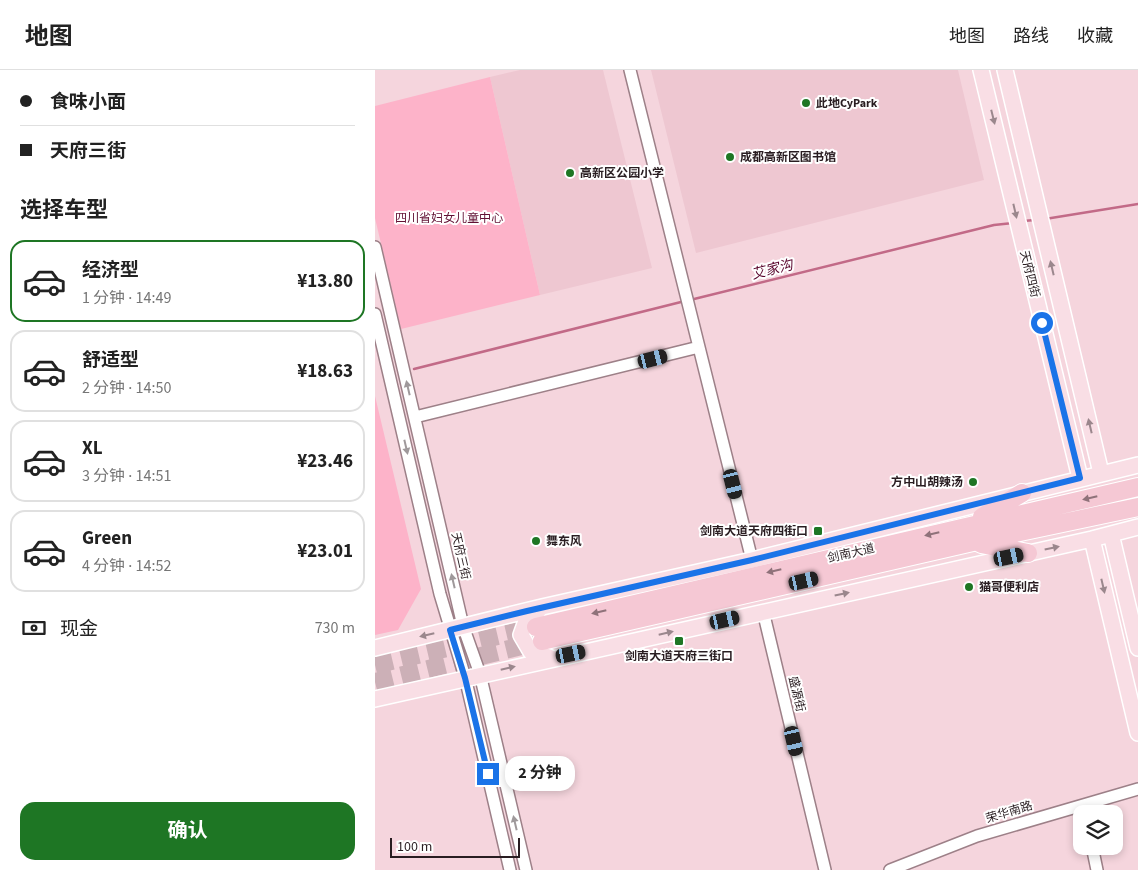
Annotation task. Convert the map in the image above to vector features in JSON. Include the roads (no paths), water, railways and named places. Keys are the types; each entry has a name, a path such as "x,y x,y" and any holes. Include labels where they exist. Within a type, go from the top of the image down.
{"highway":[{"name":"剑南大道","path":"539,634 971,534 1138,487"},
{"path":"971,534 1022,493"},
{"name":"剑南大道","path":"971,534 1138,507"},
{"path":"971,534 1028,553"}],"main road":[{"name":"天府四街","path":"981,70 1080,478"},
{"name":"天府四街","path":"1005,70 1101,473"},
{"path":"375,648 543,607 752,560 1138,465"},
{"path":"375,699 1092,539 1138,526"},
{"path":"1111,534 1138,648"},
{"path":"1092,539 1138,733"},
{"path":"543,607 526,621 521,635 531,652 552,658"}],"street":[{"path":"630,70 752,560"},
{"name":"天府三街","path":"375,247 415,417 457,628 473,676 526,870"},
{"name":"天府三街","path":"375,314 440,594 457,628"},
{"path":"415,417 699,347"},
{"name":"盛源街","path":"763,611 825,870"},
{"name":"天府三街","path":"473,676 510,870"},
{"name":"荣华南路","path":"1094,805 1138,789"},
{"name":"荣华南路","path":"890,870 977,836 1073,812"},
{"path":"1094,855 1097,870"}],"waterway":[{"name":"艾家沟","path":"1045,219 1138,204"},
{"name":"艾家沟","path":"1023,221 1035,220"},
{"name":"艾家沟","path":"690,300 994,225 1013,223"},
{"name":"艾家沟","path":"414,369 685,301"}],"tunnel":[{"path":"375,665 536,627"},
{"path":"375,682 542,641"}],"place":[{"name":"此地CyPark","path":"806,103"},
{"name":"成都高新区图书馆","path":"730,157"},
{"name":"高新区公园小学","path":"570,173"},
{"name":"方中山胡辣汤","path":"973,482"},
{"name":"剑南大道天府四街口","path":"818,531"},
{"name":"舞东风","path":"536,541"},
{"name":"猫哥便利店","path":"969,587"},
{"name":"剑南大道天府三街口","path":"679,641"}],"park label":[{"name":"四川省妇女儿童中心","path":"449,218"}]}
